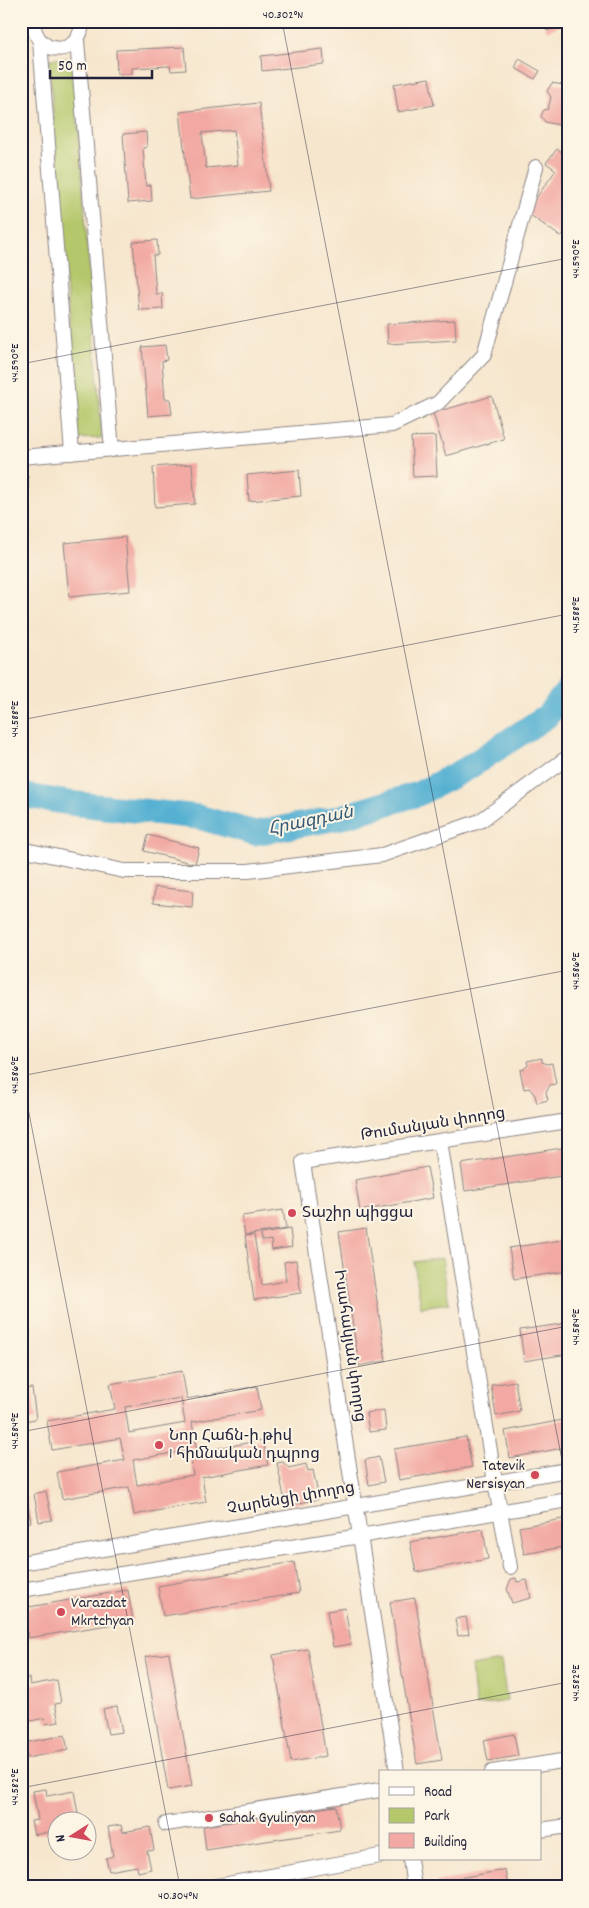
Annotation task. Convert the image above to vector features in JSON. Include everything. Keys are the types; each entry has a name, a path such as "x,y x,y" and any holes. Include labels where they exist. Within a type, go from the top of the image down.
{"street":[{"path":"21,27 28,21"},
{"path":"82,21 81,33 77,41 112,450"},
{"path":"21,27 36,32 47,46 56,49 67,47 77,41"},
{"path":"36,32 72,453"},
{"path":"21,457 392,425 438,403 484,355 536,167"},
{"path":"21,849 124,871 248,871 382,855 480,821 568,757"},
{"name":"Թումանյան փողոց","path":"304,1162 568,1121"},
{"path":"440,1142 510,1566"},
{"name":"Իսահակյան փողոց","path":"304,1162 397,1770"},
{"name":"Չարենցի փողոց","path":"21,1563 568,1470"},
{"path":"21,1590 360,1536 568,1500"},
{"path":"505,1770 568,1760"},
{"path":"166,1824 379,1790"},
{"path":"542,1830 568,1826"},
{"path":"211,1887 379,1856"},
{"path":"410,1860 414,1887"}],"green space":[{"path":"73,58 102,438 78,439 49,59"},
{"path":"442,1258 449,1303 421,1307 414,1262"},
{"path":"501,1661 507,1701 476,1706 471,1666"}],"building":[{"path":"543,21 568,21 568,22 547,31"},
{"path":"184,47 186,70 171,71 170,66 132,68 132,74 117,74 116,50"},
{"path":"323,49 324,64 262,71 261,56"},
{"path":"519,59 540,71 535,79 515,68"},
{"path":"429,78 434,105 398,112 394,84"},
{"path":"552,83 568,86 568,127 545,122 541,116 544,110 548,109 551,97 547,91"},
{"path":"259,103 269,191 190,199 180,112","holes":["234,130 238,165 206,168 202,133"]},
{"path":"146,132 147,147 143,148 146,186 151,185 152,201 128,203 123,134"},
{"path":"557,149 568,154 568,227 561,237 526,212 556,170 546,163"},
{"path":"157,240 158,255 153,255 156,294 162,293 163,309 139,310 133,242"},
{"path":"455,320 456,340 388,344 387,324"},
{"path":"165,345 167,360 162,361 165,399 170,399 172,414 148,416 142,347"},
{"path":"564,365 568,365 568,391 566,391"},
{"path":"21,382 23,382 26,426 21,426"},
{"path":"492,396 504,439 446,456 433,413"},
{"path":"435,436 437,476 413,477 411,437"},
{"path":"192,464 195,504 155,507 153,467"},
{"path":"299,470 301,496 249,501 247,475"},
{"path":"28,476 30,517 21,517 21,477"},
{"path":"125,537 130,591 69,597 64,543"},
{"path":"148,835 199,848 195,864 144,851"},
{"path":"155,887 193,891 192,907 153,903"},
{"path":"542,1058 542,1062 552,1063 556,1084 550,1085 546,1093 548,1100 537,1103 535,1095 529,1088 524,1089 520,1070 528,1065 527,1061"},
{"path":"568,1147 568,1175 465,1191 461,1164"},
{"path":"427,1167 433,1198 360,1211 355,1180"},
{"path":"283,1210 286,1229 245,1235 242,1216"},
{"path":"366,1228 386,1361 359,1366 339,1232"},
{"path":"290,1229 292,1247 272,1250 271,1240 262,1241 261,1234"},
{"path":"254,1235 262,1285 286,1281 284,1262 296,1260 301,1293 254,1300 245,1236"},
{"path":"568,1239 568,1271 514,1279 509,1248"},
{"path":"21,1281 30,1336 21,1337"},
{"path":"568,1323 568,1354 524,1361 520,1330"},
{"name":"Նոր Հաճն-ի թիվ 1 հիմնական դպրոց","path":"182,1371 187,1399 257,1386 261,1410 192,1422 197,1452 263,1440 268,1465 202,1477 206,1502 134,1515 129,1487 62,1499 57,1472 125,1460 120,1438 52,1450 47,1421 115,1409 110,1384","holes":["181,1398 185,1423 129,1433 125,1407","189,1450 193,1475 137,1485 133,1460"]},
{"path":"515,1381 520,1411 496,1416 491,1385"},
{"path":"32,1388 36,1419 23,1421 21,1389"},
{"path":"384,1410 386,1430 369,1432 366,1413"},
{"path":"568,1419 568,1447 510,1458 505,1431"},
{"path":"466,1437 472,1467 399,1480 394,1449"},
{"path":"379,1457 384,1482 369,1485 365,1460"},
{"path":"283,1462 289,1468 306,1464 308,1471 313,1470 319,1499 286,1506 277,1463"},
{"path":"46,1491 52,1520 39,1522 34,1494"},
{"path":"26,1496 31,1522 21,1523 21,1497"},
{"path":"568,1518 568,1546 524,1554 519,1527"},
{"path":"483,1529 488,1559 416,1572 410,1542"},
{"path":"294,1562 299,1593 163,1616 158,1586"},
{"path":"516,1578 517,1582 527,1580 531,1598 512,1603 507,1589 511,1579"},
{"path":"128,1590 133,1621 28,1638 23,1608"},
{"path":"415,1598 442,1760 417,1764 390,1602"},
{"path":"345,1608 351,1644 333,1647 327,1611"},
{"path":"466,1617 469,1634 458,1636 455,1619"},
{"path":"308,1649 326,1756 291,1762 273,1655"},
{"path":"169,1653 192,1786 168,1790 145,1657"},
{"path":"29,1678 30,1685 57,1680 61,1703 55,1704 59,1722 46,1724 45,1718 21,1723 21,1679"},
{"path":"117,1706 122,1732 108,1734 103,1709"},
{"path":"514,1734 518,1756 488,1761 484,1740"},
{"path":"65,1735 68,1750 27,1758 24,1743"},
{"path":"46,1789 47,1796 74,1791 77,1810 48,1810 48,1832 34,1835 31,1821 38,1820 33,1791"},
{"path":"336,1806 340,1830 206,1850 203,1826"},
{"path":"121,1825 123,1832 150,1827 154,1850 147,1851 151,1869 138,1872 137,1866 109,1871 106,1858 113,1856 108,1827"},
{"path":"505,1870 508,1887 437,1887 436,1882"},
{"path":"344,1880 353,1887 329,1887 328,1882"}],"waterway":[{"name":"Հրազդան","path":"21,795 69,803 198,817 255,833 338,818 418,794 466,769 547,716 568,690"}],"place":[{"name":"Տաշիր պիցցա","path":"292,1213"},
{"name":"Նոր Հաճն-ի թիվ 1 հիմնական դպրոց","path":"159,1445"},
{"name":"Tatevik Nersisyan","path":"535,1475"},
{"name":"Varazdat Mkrtchyan","path":"61,1612"},
{"name":"Sahak Gyulinyan","path":"209,1818"}]}
